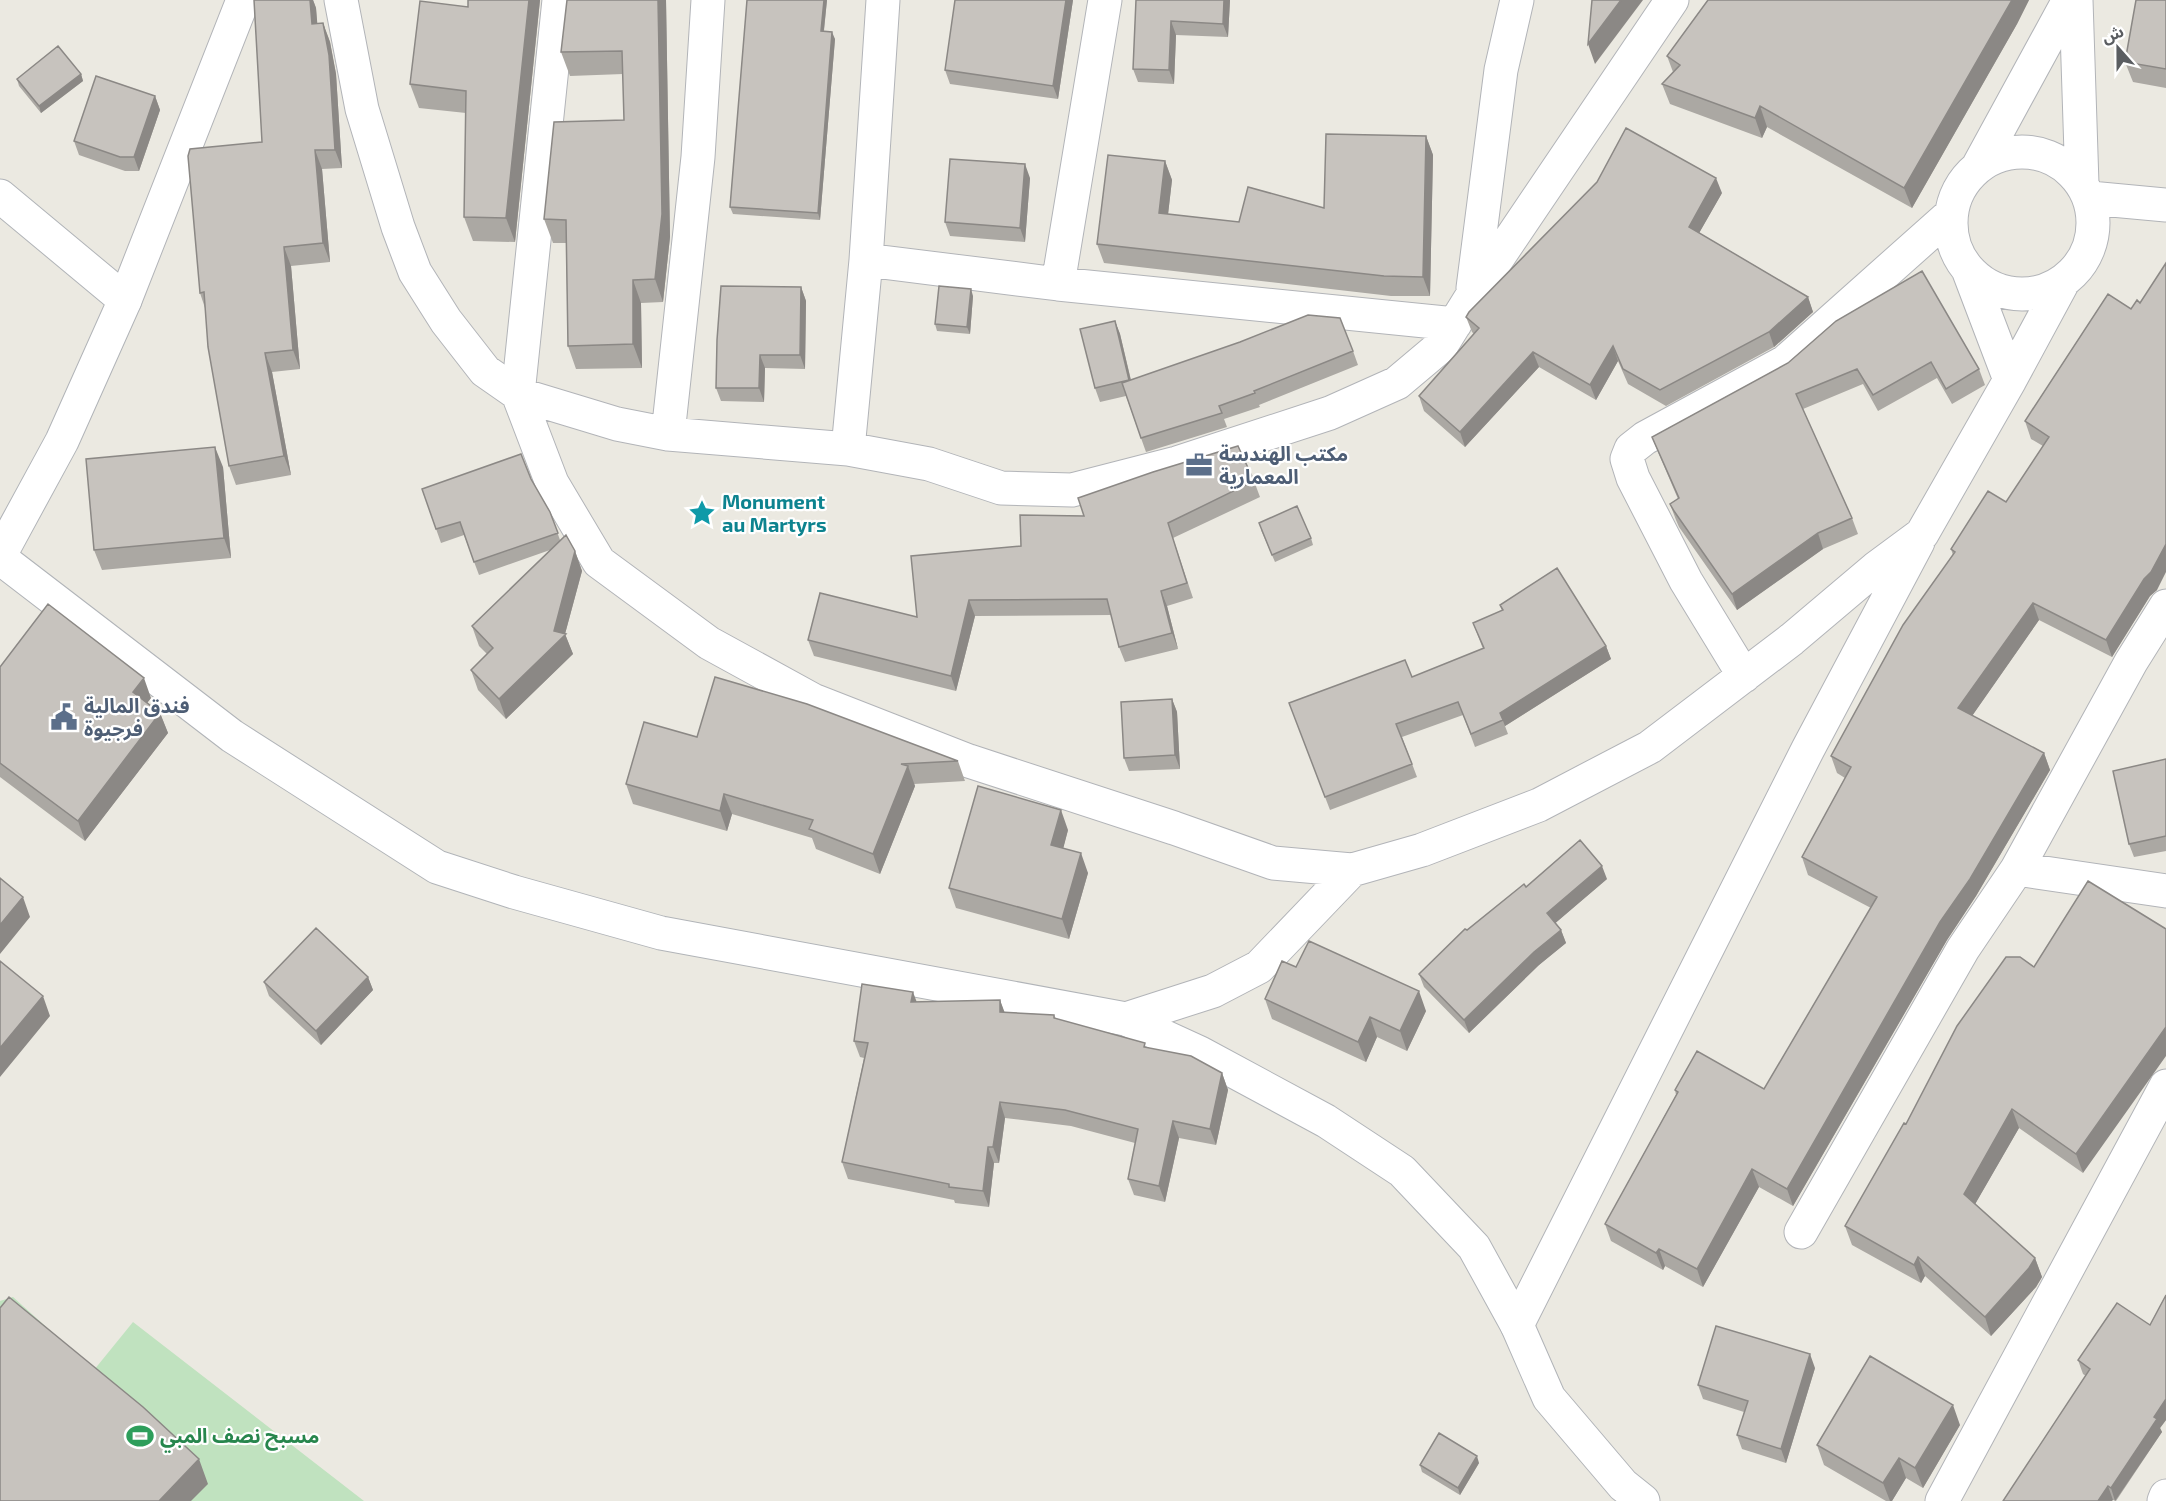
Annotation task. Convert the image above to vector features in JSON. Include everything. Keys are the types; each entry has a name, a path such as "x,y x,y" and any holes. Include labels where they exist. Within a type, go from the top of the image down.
{"street":[{"path":"243,0 125,300 62,441 0,557 232,736 437,867 514,892 661,933 1126,1019 1200,1053 1326,1121 1402,1171 1473,1247 1517,1325 1549,1398 1623,1485 1643,1501"},
{"path":"341,0 362,109 398,227 415,272 446,321 484,371 518,394 617,424 668,434 848,449 929,464 1001,488 1072,490 1177,463 1330,413 1397,383 1441,345 1672,0"},
{"path":"559,0 518,394 552,483 599,562 709,643 813,700 969,761 1174,828 1273,864 1352,870 1422,850 1539,805 1650,747 1792,639 1876,568 1922,534"},
{"path":"668,434 698,157 708,0"},
{"path":"848,449 866,260 884,0"},
{"path":"1058,284 1105,0"},
{"path":"1472,296 1501,70 1517,0"},
{"path":"2010,380 1970,272 1953,246 1950,215 1955,196 1965,179 1979,165 2069,0"},
{"path":"1970,272 1985,285 2004,293 2024,295 2044,291 2062,282 2076,270 2087,253 2093,235 2094,216 2086,191 2076,0"},
{"path":"1979,165 2006,153 2035,152 2062,163 2086,191 2166,205"},
{"path":"0,196 125,300"},
{"path":"1744,676 1686,581 1633,478 1627,459 1631,450 1645,438 1785,362 1950,215"},
{"path":"866,260 1058,284 1455,324"},
{"path":"1517,1325 1808,750 1922,534 2010,380 2062,282"},
{"path":"1801,1232 1964,950 2017,869 2131,662 2166,606"},
{"path":"2017,869 2166,891"},
{"path":"1126,1019 1213,991 1259,967 1352,870"},
{"path":"1942,1501 2166,1086"},
{"path":"2164,1501 2166,1496"}],"green space":[{"name":"مسبح نصف المبي","path":"13,1297 94,1370 133,1322 364,1501 0,1501 0,1301"}],"building":[{"path":"254,0 310,0 312,24 323,23 329,55 335,150 315,150 323,243 284,247 293,350 265,353 284,456 229,466 208,347 204,292 200,293 188,156 190,149 262,142"},
{"path":"468,0 529,0 506,218 464,217 466,91 410,84 420,1 468,7"},
{"path":"567,0 658,0 662,214 655,279 633,280 633,344 568,346 566,220 544,219 554,122 624,120 622,51 561,52"},
{"path":"747,0 824,0 821,31 832,32 818,213 730,207"},
{"path":"955,0 1066,0 1053,86 945,70"},
{"path":"1136,0 1224,0 1223,24 1171,21 1169,70 1133,69"},
{"path":"1592,0 1621,0 1588,44"},
{"path":"1708,0 2012,0 1904,188 1760,106 1755,118 1662,84 1680,65 1667,56"},
{"path":"2136,0 2166,0 2166,69 2125,62"},
{"path":"58,46 81,74 39,106 17,79"},
{"path":"96,76 155,96 134,157 120,157 74,141"},
{"path":"1626,128 1716,178 1689,227 1808,297 1769,332 1660,390 1623,369 1613,346 1590,385 1533,352 1460,432 1419,396 1479,328 1466,317 1469,312 1597,182"},
{"path":"1326,134 1426,136 1423,277 1384,276 1097,244 1108,155 1165,161 1159,213 1239,222 1248,187 1324,208"},
{"path":"950,159 1025,164 1020,228 945,222"},
{"path":"2166,263 2166,544 2151,572 2144,579 2106,640 2033,603 1958,708 2044,753 1970,879 1940,922 1787,1189 1752,1169 1697,1269 1659,1249 1656,1253 1605,1224 1678,1092 1675,1090 1697,1051 1764,1089 1877,897 1802,857 1851,767 1831,756 1903,625 1955,552 1951,549 1988,491 2006,502 2049,437 2025,421 2108,294 2131,309 2137,300 2140,303"},
{"path":"1922,271 1979,369 1946,389 1931,362 1873,395 1857,369 1796,394 1852,518 1818,533 1732,594 1670,504 1679,498 1652,437 1788,363 1836,321"},
{"path":"721,286 801,287 800,355 760,355 759,388 716,388"},
{"path":"939,286 971,289 967,327 935,324"},
{"path":"1308,315 1340,318 1353,351 1219,406 1222,413 1141,438 1122,383 1240,342"},
{"path":"1115,321 1129,380 1095,388 1080,329"},
{"path":"1238,446 1254,481 1168,523 1187,583 1161,591 1172,633 1119,647 1107,599 969,600 951,676 808,640 820,593 917,617 911,556 1021,546 1020,515 1084,516 1078,498"},
{"path":"215,447 224,538 94,550 86,459"},
{"path":"521,454 558,533 474,562 460,522 436,529 422,489"},
{"path":"1297,506 1311,538 1272,555 1259,523"},
{"path":"566,535 575,551 554,631 566,634 499,699 471,670 493,648 472,626"},
{"path":"1557,568 1606,646 1500,713 1503,720 1471,734 1458,702 1396,724 1412,764 1325,797 1289,703 1405,660 1412,677 1484,648 1473,623 1503,610 1500,605"},
{"path":"48,604 144,678 133,692 160,713 78,821 0,763 0,667"},
{"path":"715,677 807,704 958,761 901,764 908,766 873,854 809,829 813,820 724,794 720,811 626,784 644,722 697,737"},
{"path":"1172,699 1175,755 1124,758 1121,702"},
{"path":"2166,759 2166,836 2129,844 2113,771"},
{"path":"978,786 1061,810 1051,845 1081,853 1062,919 949,888"},
{"path":"1580,840 1602,866 1547,913 1561,930 1534,952 1464,1020 1419,974 1465,929 1467,930 1524,884 1526,887"},
{"path":"0,878 23,897 0,925"},
{"path":"2088,881 2166,929 2166,1027 2076,1154 2012,1109 1964,1194 2035,1258 2029,1268 1985,1317 1918,1257 1914,1265 1845,1226 1904,1123 1906,1124 1957,1026 2006,957 2020,957 2034,967"},
{"path":"316,928 368,977 316,1031 264,982"},
{"path":"1309,941 1419,991 1400,1031 1370,1017 1358,1042 1265,999 1282,961 1296,967"},
{"path":"0,961 43,996 0,1048"},
{"path":"862,984 913,992 911,1002 1000,1000 1000,1012 1054,1015 1054,1018 1145,1043 1144,1047 1191,1056 1222,1073 1210,1129 1173,1121 1159,1186 1128,1179 1138,1129 1065,1110 1000,1102 993,1147 988,1147 983,1191 949,1187 949,1184 842,1162 868,1043 854,1041"},
{"path":"2166,1295 2166,1399 2154,1417 2157,1419 2111,1488 2108,1486 2098,1501 2003,1501 2090,1369 2078,1360 2117,1303 2150,1325"},
{"path":"9,1297 143,1407 199,1459 159,1501 0,1501 0,1308"},
{"path":"1716,1326 1810,1354 1781,1449 1737,1435 1748,1401 1698,1385"},
{"path":"1870,1356 1953,1405 1915,1468 1899,1458 1883,1483 1817,1445"},
{"path":"1439,1433 1477,1456 1458,1488 1420,1465"}],"place":[{"name":"مكتب الهندسة المعمارية","path":"1199,465"},
{"name":"Monument au Martyrs","path":"702,513"},
{"name":"فندق المالية فرجيوة","path":"64,717"},
{"name":"مسبح نصف المبي","path":"140,1436"}]}
